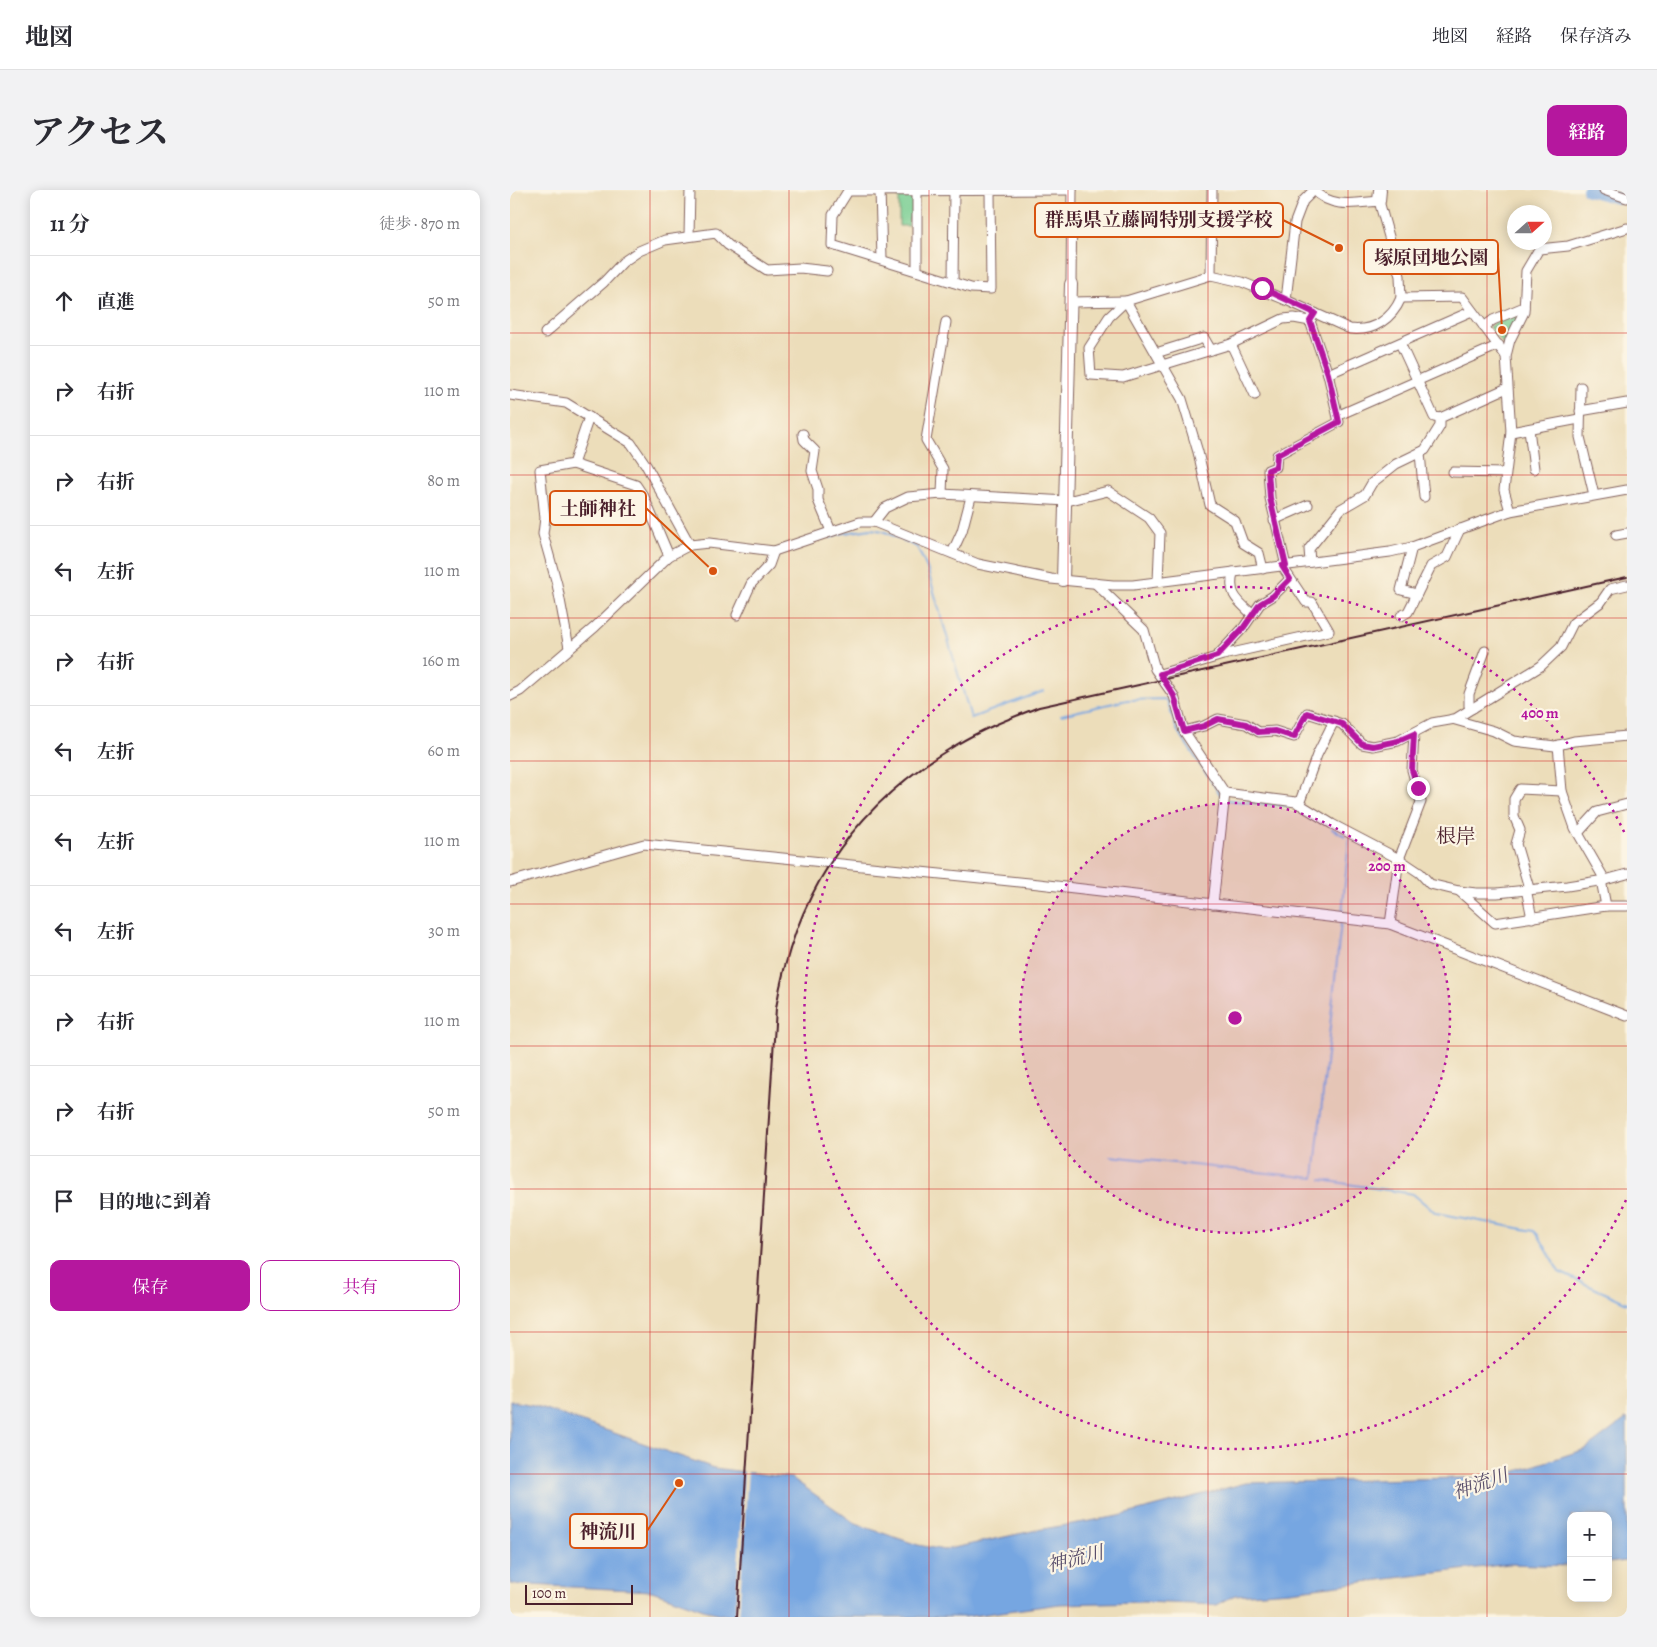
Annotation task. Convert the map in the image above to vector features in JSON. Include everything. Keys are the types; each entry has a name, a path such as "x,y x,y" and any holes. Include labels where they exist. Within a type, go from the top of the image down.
{"street":[{"path":"689,236 690,190"},
{"path":"990,191 991,289 971,288 832,244 833,215 848,191 1072,190 1067,501 1063,580"},
{"path":"1210,275 1212,190"},
{"path":"1070,302 1126,301 1210,275 1248,284 1286,300 1313,317 1350,329 1361,330 1380,324 1401,298 1400,276 1380,196 1337,204 1328,202 1314,190 1303,201 1295,222 1286,300"},
{"path":"1604,190 1627,198"},
{"path":"880,191 882,259"},
{"path":"917,191 917,271"},
{"path":"953,282 954,191"},
{"path":"1510,511 1504,490 1504,473 1511,432 1506,356 1510,340 1521,320 1524,307 1526,271 1539,249 1568,246 1627,228"},
{"path":"545,333 604,282 623,262 639,251 665,240 716,233 728,245 767,270 800,268 827,272"},
{"path":"1401,298 1462,297 1506,356"},
{"path":"1126,301 1182,399 1198,452 1210,505 1228,514 1235,521 1243,543 1258,553 1263,569"},
{"path":"1126,301 1108,317 1089,348 1091,375 1123,378 1231,344 1283,319 1313,317"},
{"path":"1484,327 1492,320 1524,307"},
{"path":"1328,374 1472,311"},
{"path":"1160,674 1217,656 1329,632 1312,602 1306,602 1290,579 1284,566 1274,520 1268,470 1276,467 1277,455 1339,422 1313,317"},
{"path":"942,494 943,469 926,440 946,322"},
{"path":"1156,353 1204,338 1211,350"},
{"path":"1400,343 1434,417 1440,418 1507,388"},
{"path":"1231,344 1255,395"},
{"path":"1339,416 1499,345"},
{"path":"1581,387 1582,454 1594,495"},
{"path":"510,395 566,402 620,435 635,447 690,545"},
{"path":"1511,432 1627,403"},
{"path":"573,464 589,417"},
{"path":"1310,562 1310,549 1323,529 1341,509 1365,494 1372,483 1396,464 1425,450 1440,426 1440,418"},
{"path":"1529,428 1534,470"},
{"path":"804,434 804,440 814,451 812,471 818,489 818,500 830,531"},
{"path":"1420,453 1424,497"},
{"path":"569,648 557,584 543,534 545,518 540,470 573,464 636,485 644,497 669,556"},
{"path":"1453,472 1504,473"},
{"path":"510,696 518,693 669,556 690,545 709,543 774,551 860,522 874,522 978,564 1063,580 1132,584 1263,569 1412,547 1510,511 1627,490"},
{"path":"874,522 885,508 908,497 942,494 1067,501 1108,491 1149,518 1160,532 1158,581"},
{"path":"952,553 962,531 971,497"},
{"path":"1274,520 1308,505"},
{"path":"1401,616 1408,612 1431,566 1447,557 1460,529"},
{"path":"1616,535 1627,532"},
{"path":"1412,547 1401,590 1417,594"},
{"path":"737,615 751,584 769,565 774,551"},
{"path":"1233,572 1230,584 1236,599 1253,615"},
{"path":"1217,656 1253,615 1260,604 1273,596 1290,579"},
{"path":"1095,583 1144,630 1155,669 1174,696 1184,731 1225,794 1212,904"},
{"path":"1184,731 1204,726 1218,719 1246,724 1258,732 1275,731 1294,737 1307,713 1342,724 1362,744 1373,746 1398,741 1432,723 1452,719 1474,708 1541,666 1561,647 1573,623 1601,602 1610,589 1627,585"},
{"path":"1474,708 1469,706 1469,694 1484,651"},
{"path":"1452,719 1514,740 1558,745 1627,736"},
{"path":"1299,804 1317,755 1334,721"},
{"path":"1390,924 1399,859 1421,802 1412,770 1414,734"},
{"path":"1558,745 1562,791 1578,833 1603,880 1606,906"},
{"path":"1532,918 1516,844 1520,830 1514,816 1514,799 1520,789 1562,791"},
{"path":"1225,794 1299,804 1332,824 1399,859 1420,873 1430,884 1459,891 1476,893 1527,889 1603,880 1627,874"},
{"path":"1578,833 1597,812 1627,804"},
{"path":"510,882 644,844 1390,924 1627,1016"},
{"path":"1459,891 1495,923 1606,906 1627,906"}],"green space":[{"path":"911,194 914,199 914,218 909,218 909,226 899,226 899,195"},
{"path":"1522,311 1506,347 1489,327 1497,321"}],"water":[{"path":"510,1401 534,1405 714,1468 792,1478 856,1524 918,1545 944,1550 1037,1530 1119,1516 1246,1483 1498,1477 1586,1449 1627,1418 1627,1561 1612,1563 1612,1512 1567,1512 1567,1566 1509,1564 1290,1591 1235,1595 1217,1605 1143,1602 1060,1604 964,1617 735,1617 712,1612 652,1591 510,1584"}],"pier":[{"path":"744,1469 748,1469 739,1617 735,1617"}],"waterway":[{"path":"1588,190 1617,198"},
{"path":"831,538 838,534 871,529 883,531 917,547 927,568 971,718 1044,691"},
{"path":"1061,715 1127,700 1164,699 1167,701 1177,730 1222,797"},
{"path":"1228,800 1298,807"},
{"path":"1332,829 1345,836"},
{"path":"1342,915 1349,838"},
{"path":"1110,1156 1314,1178 1341,922"},
{"path":"1322,1180 1413,1194 1436,1213 1534,1231 1539,1236 1559,1272 1627,1303"}],"railway":[{"path":"737,1617 776,1008 785,966 798,926 815,889 836,855 860,824 888,795 920,768 966,739 1039,707 1627,577"}],"place":[{"name":"群馬県立藤岡特別支援学校","path":"1339,248"},
{"name":"塚原団地公園","path":"1502,330"},
{"name":"土師神社","path":"713,571"},
{"name":"神流川","path":"679,1483"}],"district":[{"name":"根岸","path":"1456,836"}],"route":[{"path":"1262,288 1315,313 1310,321 1328,374 1339,422 1277,455 1276,467 1268,470 1270,498 1286,566 1282,566 1290,579 1273,596 1260,604 1244,627 1217,656 1160,674 1174,696 1184,731 1204,726 1218,719 1246,724 1258,732 1275,731 1294,737 1307,713 1342,724 1362,744 1373,746 1398,741 1414,734 1412,770 1418,788"}]}
